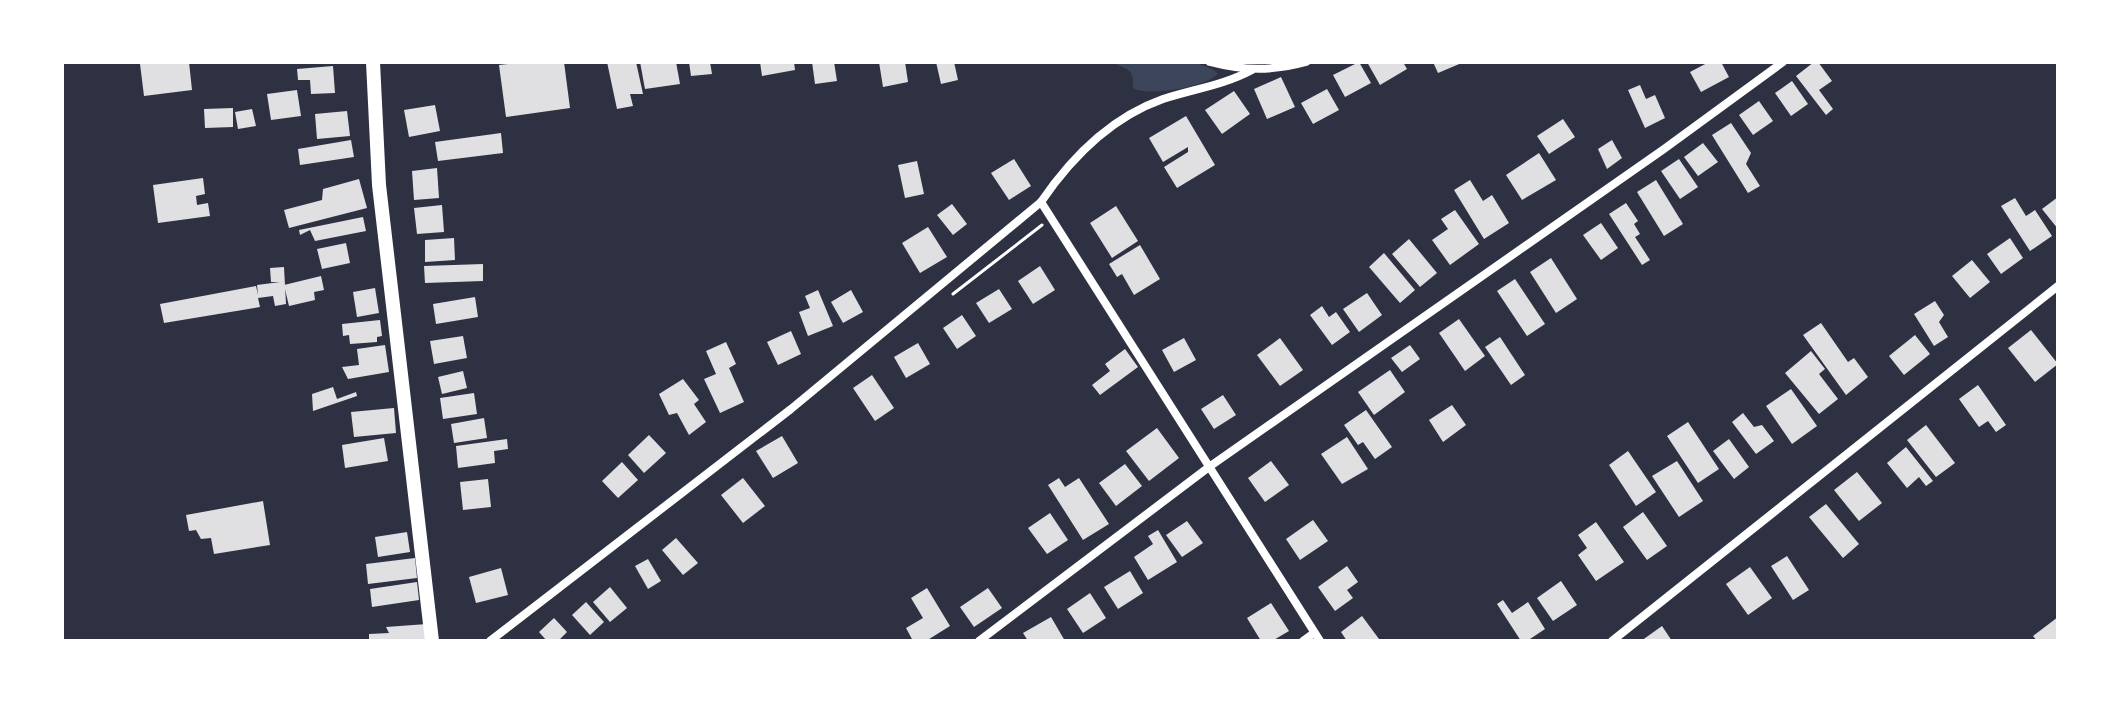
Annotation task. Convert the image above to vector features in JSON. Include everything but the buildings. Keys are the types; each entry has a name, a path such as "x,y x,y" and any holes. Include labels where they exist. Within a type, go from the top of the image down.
{"street":[{"path":"373,62 379,185 432,641"},
{"path":"1210,62 1252,70 1280,69 1306,62"},
{"path":"979,641 1209,467 1783,62"},
{"path":"490,641 791,409 1041,202 1080,153 1138,110 1229,81 1252,70"},
{"path":"1041,202 1317,637 1303,641"},
{"path":"1612,641 2058,286"}],"shaded area":[{"path":"1111,62 1184,62 1210,68 1218,74 1190,87 1140,91 1133,88 1128,70"}]}
